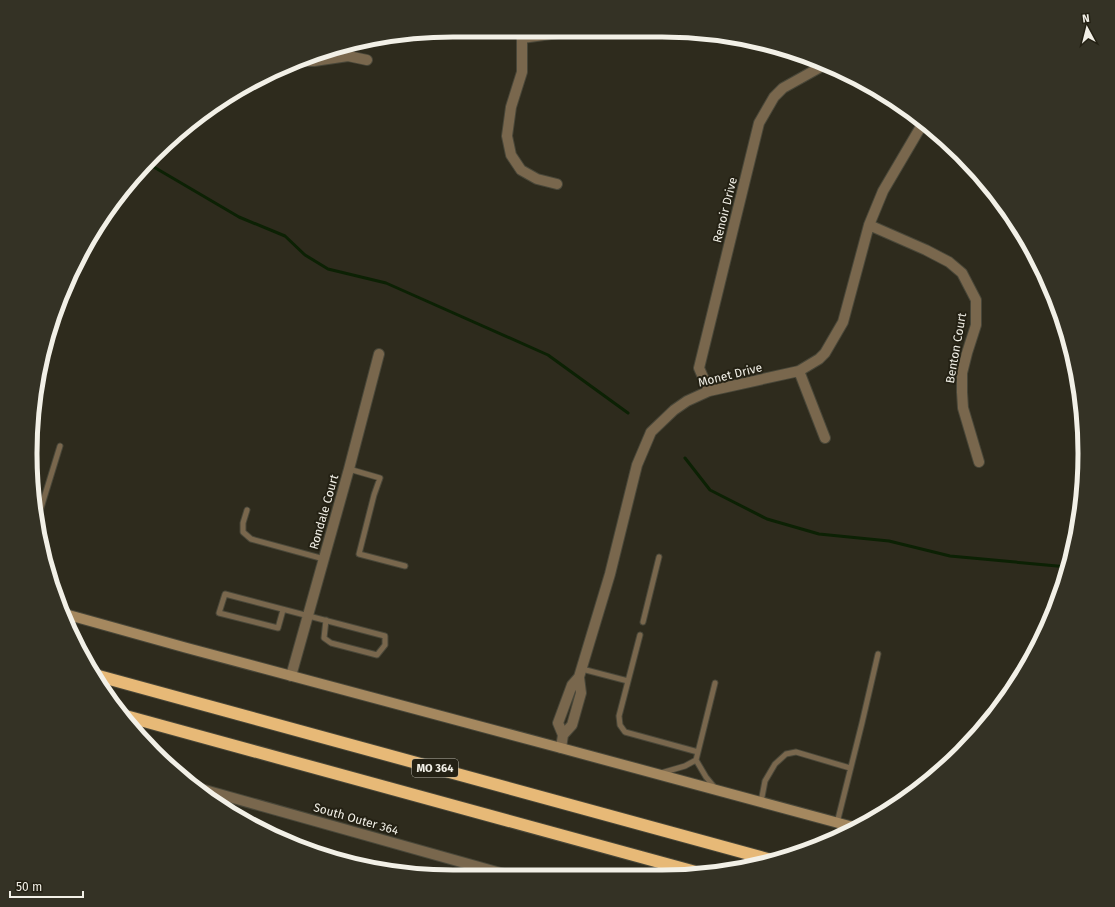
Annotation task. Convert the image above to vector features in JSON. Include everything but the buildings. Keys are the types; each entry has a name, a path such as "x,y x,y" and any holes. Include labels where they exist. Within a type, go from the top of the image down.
{"highway":[{"name":"MO 364","path":"103,678 762,858"},
{"name":"MO 364","path":"132,718 686,869"}],"main road":[{"path":"70,616 848,826"}],"street":[{"path":"521,37 522,72 511,107 507,136 511,155 521,170 537,179 557,184"},
{"path":"315,61 348,56 367,60"},
{"name":"Renoir Drive","path":"709,391 699,368 759,123 774,97 783,88 819,68"},
{"name":"Monet Drive","path":"560,748 563,735 558,723 572,685 581,673 610,574 637,464 652,432 674,410 687,401 709,391 799,371 819,359 825,353 843,322 870,224 883,190 920,127"},
{"name":"Benton Court","path":"870,224 949,262 962,273 976,300 976,324 962,373 962,392 963,408 979,462"},
{"name":"Rondale Court","path":"292,676 379,354"},
{"path":"799,371 825,438"},
{"name":"South Outer 364","path":"213,793 489,870"}],"lane":[{"path":"41,508 60,446"},
{"path":"349,468 380,478 374,495 360,554 405,566"},
{"path":"248,510 243,532 251,539 324,559"},
{"path":"643,622 660,557"},
{"path":"283,610 278,628 219,613 224,594 283,610 326,620 385,636 385,645 377,655 331,643 324,638 326,620"},
{"path":"640,635 619,716 620,725 625,732 698,752"},
{"path":"837,823 878,654"},
{"path":"581,673 628,681"},
{"path":"715,683 696,760 706,777 717,790"},
{"path":"761,802 765,781 775,764 786,754 796,752 850,768"},
{"path":"656,774 685,766 696,760"}],"waterway":[{"path":"152,166 239,217 285,236 305,255 328,269 386,283 548,355 628,413"},
{"path":"685,458 710,490 767,519 819,534 889,541 950,556 1062,566"}]}
